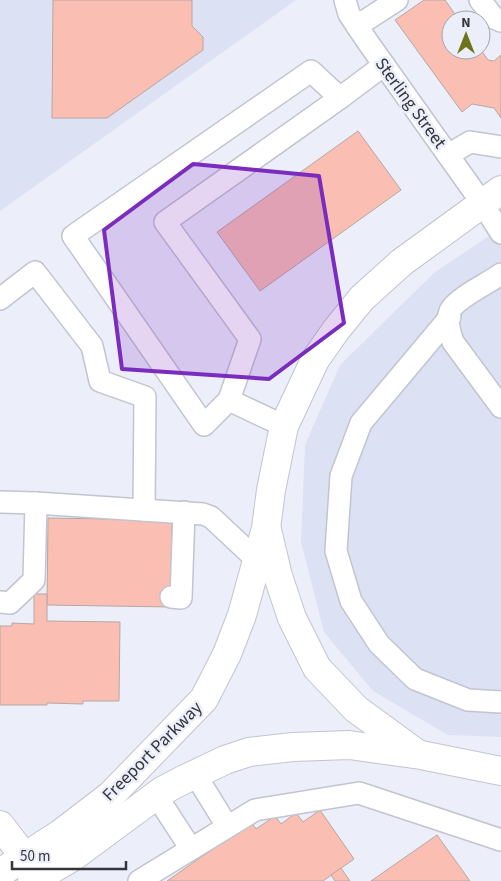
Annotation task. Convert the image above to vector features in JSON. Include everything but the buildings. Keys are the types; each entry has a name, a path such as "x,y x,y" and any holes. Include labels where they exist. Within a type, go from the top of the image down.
{"main road":[{"path":"421,755 356,709 317,668 292,618 278,576 266,528 271,490 284,426 315,360 362,298 402,262 492,196"},
{"name":"Freeport Parkway","path":"34,874 204,699 236,631 266,528"},
{"name":"Freeport Parkway","path":"0,874 34,874 74,856 156,795 225,760 249,752 293,747 350,745 421,755 474,767 501,770"},
{"path":"0,825 34,874"},
{"path":"0,874 5,881"}],"street":[{"name":"Sterling Street","path":"345,0 357,26 448,155 492,196 501,233"},
{"path":"357,26 397,0"},
{"path":"480,0 494,18 501,21"},
{"path":"340,98 311,71 73,236 204,425 229,400 250,339 165,222 340,98 384,65"},
{"path":"448,155 470,142 501,147"},
{"path":"0,299 35,272 92,346 100,381 145,397 144,510"},
{"path":"498,397 453,342 449,332 450,311 459,301 501,274"},
{"path":"450,317 361,423 340,476 336,551 351,601 379,644 415,679 468,700 501,702"},
{"path":"229,400 284,426"},
{"path":"0,502 203,514 211,517 257,560"},
{"path":"0,602 10,602 34,580 42,541 36,503"},
{"path":"171,598 181,598 184,512"},
{"path":"195,774 227,826"},
{"path":"138,881 254,810 359,793 501,840"},
{"path":"156,795 191,849"}],"highlighted area":[{"path":"193,164 319,176 344,323 269,379 122,369 104,230"}],"shaded area":[{"path":"0,0 296,0 0,211"},
{"path":"501,228 501,737 448,735 373,691 324,632 301,542 305,445 340,365 435,272"}]}
